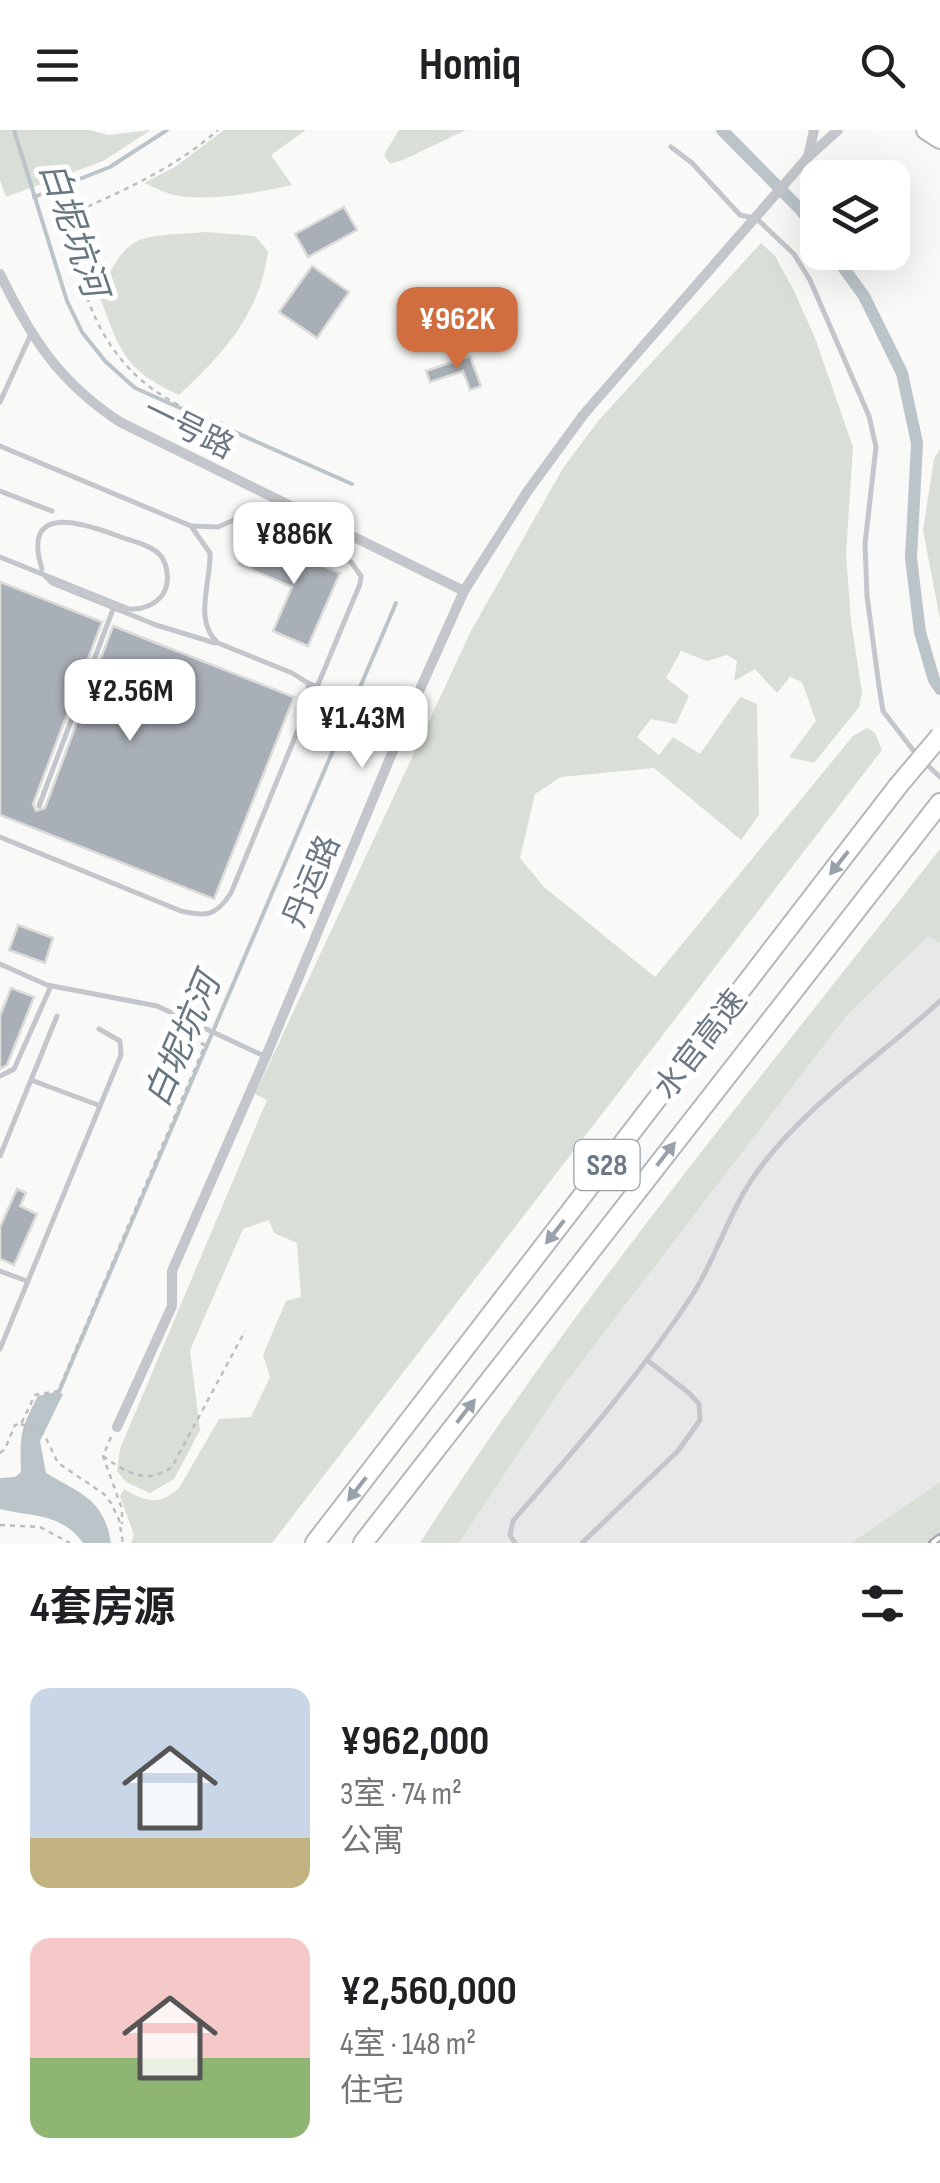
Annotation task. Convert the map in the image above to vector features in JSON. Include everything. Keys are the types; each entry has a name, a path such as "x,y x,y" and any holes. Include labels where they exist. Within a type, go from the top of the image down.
{"highway":[{"path":"926,130 940,139"},
{"name":"水官高速","path":"316,1543 940,736"},
{"name":"水官高速","path":"363,1543 936,808"}],"street":[{"name":"丹运路","path":"808,157 814,130"},
{"name":"丹运路","path":"117,1427 172,1306 172,1271 464,591 527,492 584,414 808,157 838,130"},
{"name":"一号路","path":"0,274 31,334 60,374 88,401 120,422 464,591"}],"lane":[{"path":"671,147 692,162 740,215 756,218 794,254 810,280 874,430 876,447 865,544 867,596 883,710 906,744 940,777"},
{"path":"0,402 31,334"},
{"path":"0,446 191,526 218,527 236,519 357,567 360,584 317,686"},
{"path":"0,491 52,511"},
{"path":"0,557 116,604 138,610 162,596 167,583 166,568 156,552 80,521 60,521 47,528 40,538 38,552 42,568 52,583 156,625 218,643 364,707 400,734"},
{"path":"191,526 210,553 204,620 210,637 218,643"},
{"path":"39,806 116,604"},
{"path":"0,837 181,911 199,915 222,908 309,703 308,683"},
{"path":"0,964 51,986 157,1006 266,1056"},
{"path":"0,1076 14,1069 51,986"},
{"path":"515,1543 510,1535 513,1521 626,1390 647,1360 694,1291 755,1174 792,1130 836,1088 940,1001"},
{"path":"0,1156 57,1016"},
{"path":"0,1349 122,1047 116,1036 99,1029"},
{"path":"31,1080 99,1105"},
{"path":"0,1271 27,1281"},
{"path":"582,1543 678,1452 700,1420 698,1404 690,1393 647,1360"}],"path":[{"path":"206,464 222,423 136,378 122,361 94,321 68,220 69,216 168,168 218,130"},
{"path":"21,1424 35,1395 58,1391 205,1045 202,1044"},
{"path":"104,1456 130,1474 148,1478 172,1467 246,1330"},
{"path":"0,1453 15,1426 21,1424 44,1434 58,1464 111,1502 124,1543"},
{"path":"117,1427 104,1456 122,1509 121,1530"},
{"path":"0,1525 40,1526 70,1543"}],"shaded area":[{"path":"0,130 90,130 108,135 151,130 103,161 6,197 0,180"},
{"path":"224,130 306,130 271,155 292,185 203,198 174,195 144,183 175,167"},
{"path":"399,130 466,130 390,164 384,155"},
{"path":"206,232 255,236 268,251 257,294 237,331 179,395 146,376 126,356 99,295 119,258 138,241"},
{"path":"761,243 775,256 794,291 815,338 853,447 846,554 862,692 859,707 814,763 789,757 816,721 802,682 790,677 777,693 755,669 734,681 737,661 727,655 707,661 681,651 666,678 689,696 676,724 651,719 637,737 659,755 673,737 700,754 740,697 757,704 759,815 741,840 654,768 561,777 535,794 520,858 544,887 655,977 853,736 867,728 875,733 882,750 272,1543 131,1543 134,1535 120,1496 124,1489 146,1499 165,1498 179,1488 219,1419 251,1417 270,1377 263,1355 286,1301 301,1297 297,1243 274,1233 269,1220 243,1229 190,1350 200,1430 174,1479 150,1493 126,1482 117,1471 120,1449 267,1100 255,1094 471,631 563,468 599,420"},
{"path":"940,449 940,619 923,530 934,459"},
{"path":"940,849 940,943 928,936 849,1013 564,1385 459,1543 420,1543 606,1276"},
{"path":"928,935 940,943 940,1482 851,1543 459,1543 564,1385 849,1013"},
{"path":"63,1394 40,1441 46,1473 97,1507 111,1543 83,1543 56,1521 0,1509 0,1478 15,1477 21,1472 22,1432 28,1417 38,1396"},
{"path":"940,1482 940,1543 851,1543"}],"building":[{"path":"344,207 357,230 308,257 295,234"},
{"path":"312,266 349,292 317,338 279,312"},
{"path":"470,356 481,386 470,390 463,371 430,382 426,371"},
{"path":"252,536 340,573 308,646 273,631 292,587 239,564"},
{"path":"0,582 102,622 33,804 36,811 45,808 113,626 294,697 214,899 0,815"},
{"path":"18,925 53,938 45,963 9,950"},
{"path":"11,988 34,997 7,1065 0,1069 0,1016"},
{"path":"17,1189 26,1193 20,1206 37,1214 14,1265 0,1259 0,1227"}],"waterway":[{"name":"白坭坑河","path":"14,130 67,301 82,332 105,361 135,388 352,484"},
{"path":"34,197 110,167 167,130"},
{"path":"722,130 800,209"},
{"path":"845,270 864,296 902,373 917,443 911,558 920,632 940,689"},
{"name":"白坭坑河","path":"58,1394 396,603"}],"railway":[{"path":"932,1543 940,1537"}]}
